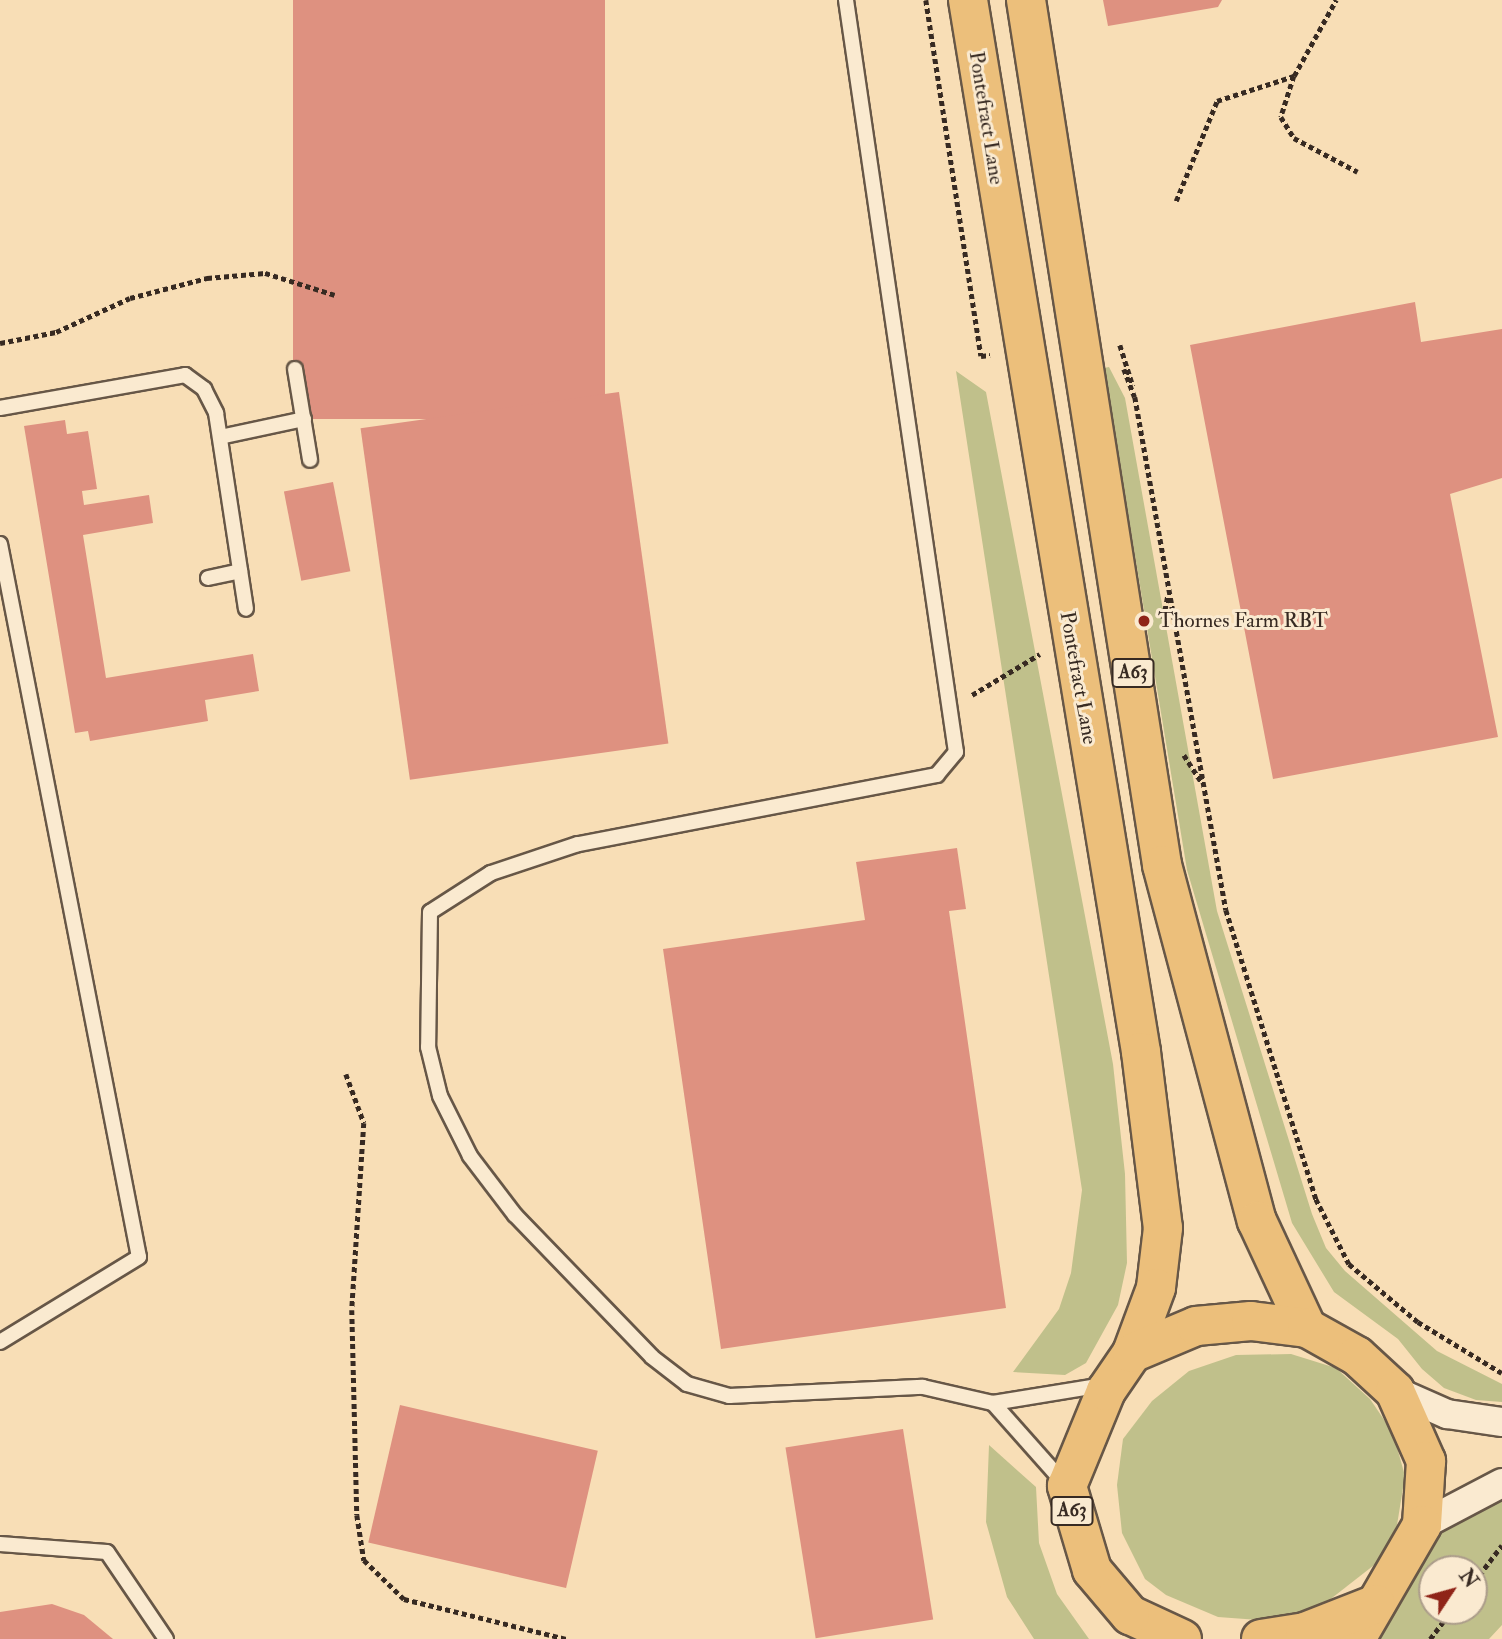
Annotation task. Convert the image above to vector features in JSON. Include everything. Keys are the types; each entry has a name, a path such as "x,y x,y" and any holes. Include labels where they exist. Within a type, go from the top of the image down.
{"highway":[{"name":"Pontefract Lane","path":"968,0 1141,1052 1163,1228 1156,1288 1132,1353"},
{"name":"A63","path":"1026,0 1162,865 1257,1221 1307,1328"},
{"path":"1132,1353 1196,1326 1251,1321 1307,1328 1357,1356 1395,1391 1426,1461 1422,1525 1356,1639"},
{"name":"A63","path":"1132,1353 1111,1384 1067,1486 1092,1570 1130,1615 1179,1639"},
{"path":"1261,1639 1305,1632 1376,1604"}],"street":[{"path":"1395,1391 1447,1415 1502,1422"},
{"path":"1422,1525 1502,1483"}],"lane":[{"path":"846,0 956,752 937,775 578,844 491,873 430,912 425,1011 440,1096 470,1156 584,1289 652,1357 687,1384 729,1396 923,1387 993,1403 1111,1384"},
{"path":"295,369 310,460"},
{"path":"0,408 185,375 204,389 220,437 246,609"},
{"path":"220,437 304,419"},
{"path":"0,544 139,1257 0,1342"},
{"path":"208,578 240,571"},
{"path":"993,1403 1067,1486"},
{"path":"0,1544 107,1552 166,1639"}],"path":[{"path":"926,0 981,356"},
{"path":"1336,0 1294,76 1281,117 1294,138 1358,172"},
{"path":"1176,201 1217,101 1294,76"},
{"path":"0,343 56,332 130,298 208,278 265,273 335,295"},
{"path":"1114,336 1135,397 1226,910 1316,1199 1349,1264 1419,1322 1502,1373"},
{"path":"950,709 1071,636"},
{"path":"346,1074 364,1123 352,1310 357,1515 364,1560 404,1599 443,1613 567,1639"},
{"path":"1488,1564 1502,1545"}],"green space":[{"path":"1109,367 1125,398 1217,911 1312,1214 1326,1248 1345,1271 1437,1351 1502,1384 1502,1402 1476,1400 1444,1388 1422,1369 1398,1339 1334,1292 1292,1223 1187,870 1104,368"},
{"path":"956,371 986,392 1113,1064 1125,1174 1127,1263 1118,1305 1086,1363 1065,1375 1013,1372 1059,1309 1071,1273 1082,1190"},
{"path":"1291,1354 1336,1368 1370,1399 1393,1433 1405,1476 1397,1525 1378,1562 1314,1612 1273,1621 1218,1617 1166,1595 1145,1579 1122,1533 1117,1485 1123,1439 1152,1401 1189,1371 1236,1355"},
{"path":"989,1445 1036,1487 1039,1543 1057,1594 1089,1639 1034,1639 1007,1597 986,1522"},
{"path":"1502,1483 1502,1625 1489,1639 1356,1639 1422,1525"}],"building":[{"path":"293,0 605,0 605,419 293,419"},
{"path":"1103,0 1222,0 1218,7 1108,26"},
{"path":"1415,302 1421,342 1502,329 1502,478 1450,494 1498,737 1273,779 1190,345"},
{"path":"619,392 668,744 410,780 361,428"},
{"path":"65,420 67,434 88,431 97,489 82,491 84,505 149,495 153,523 83,535 106,678 253,654 259,691 205,700 208,721 90,741 88,731 75,733 24,426"},
{"path":"333,482 350,571 301,581 284,492"},
{"path":"957,848 966,909 949,911 1006,1308 721,1349 663,949 865,920 856,862"},
{"path":"400,1405 598,1451 566,1588 368,1542"},
{"path":"903,1429 933,1620 816,1638 785,1448"},
{"path":"52,1604 84,1615 113,1639 0,1639 0,1612"}],"place":[{"name":"Thornes Farm RBT","path":"1144,621"}]}
